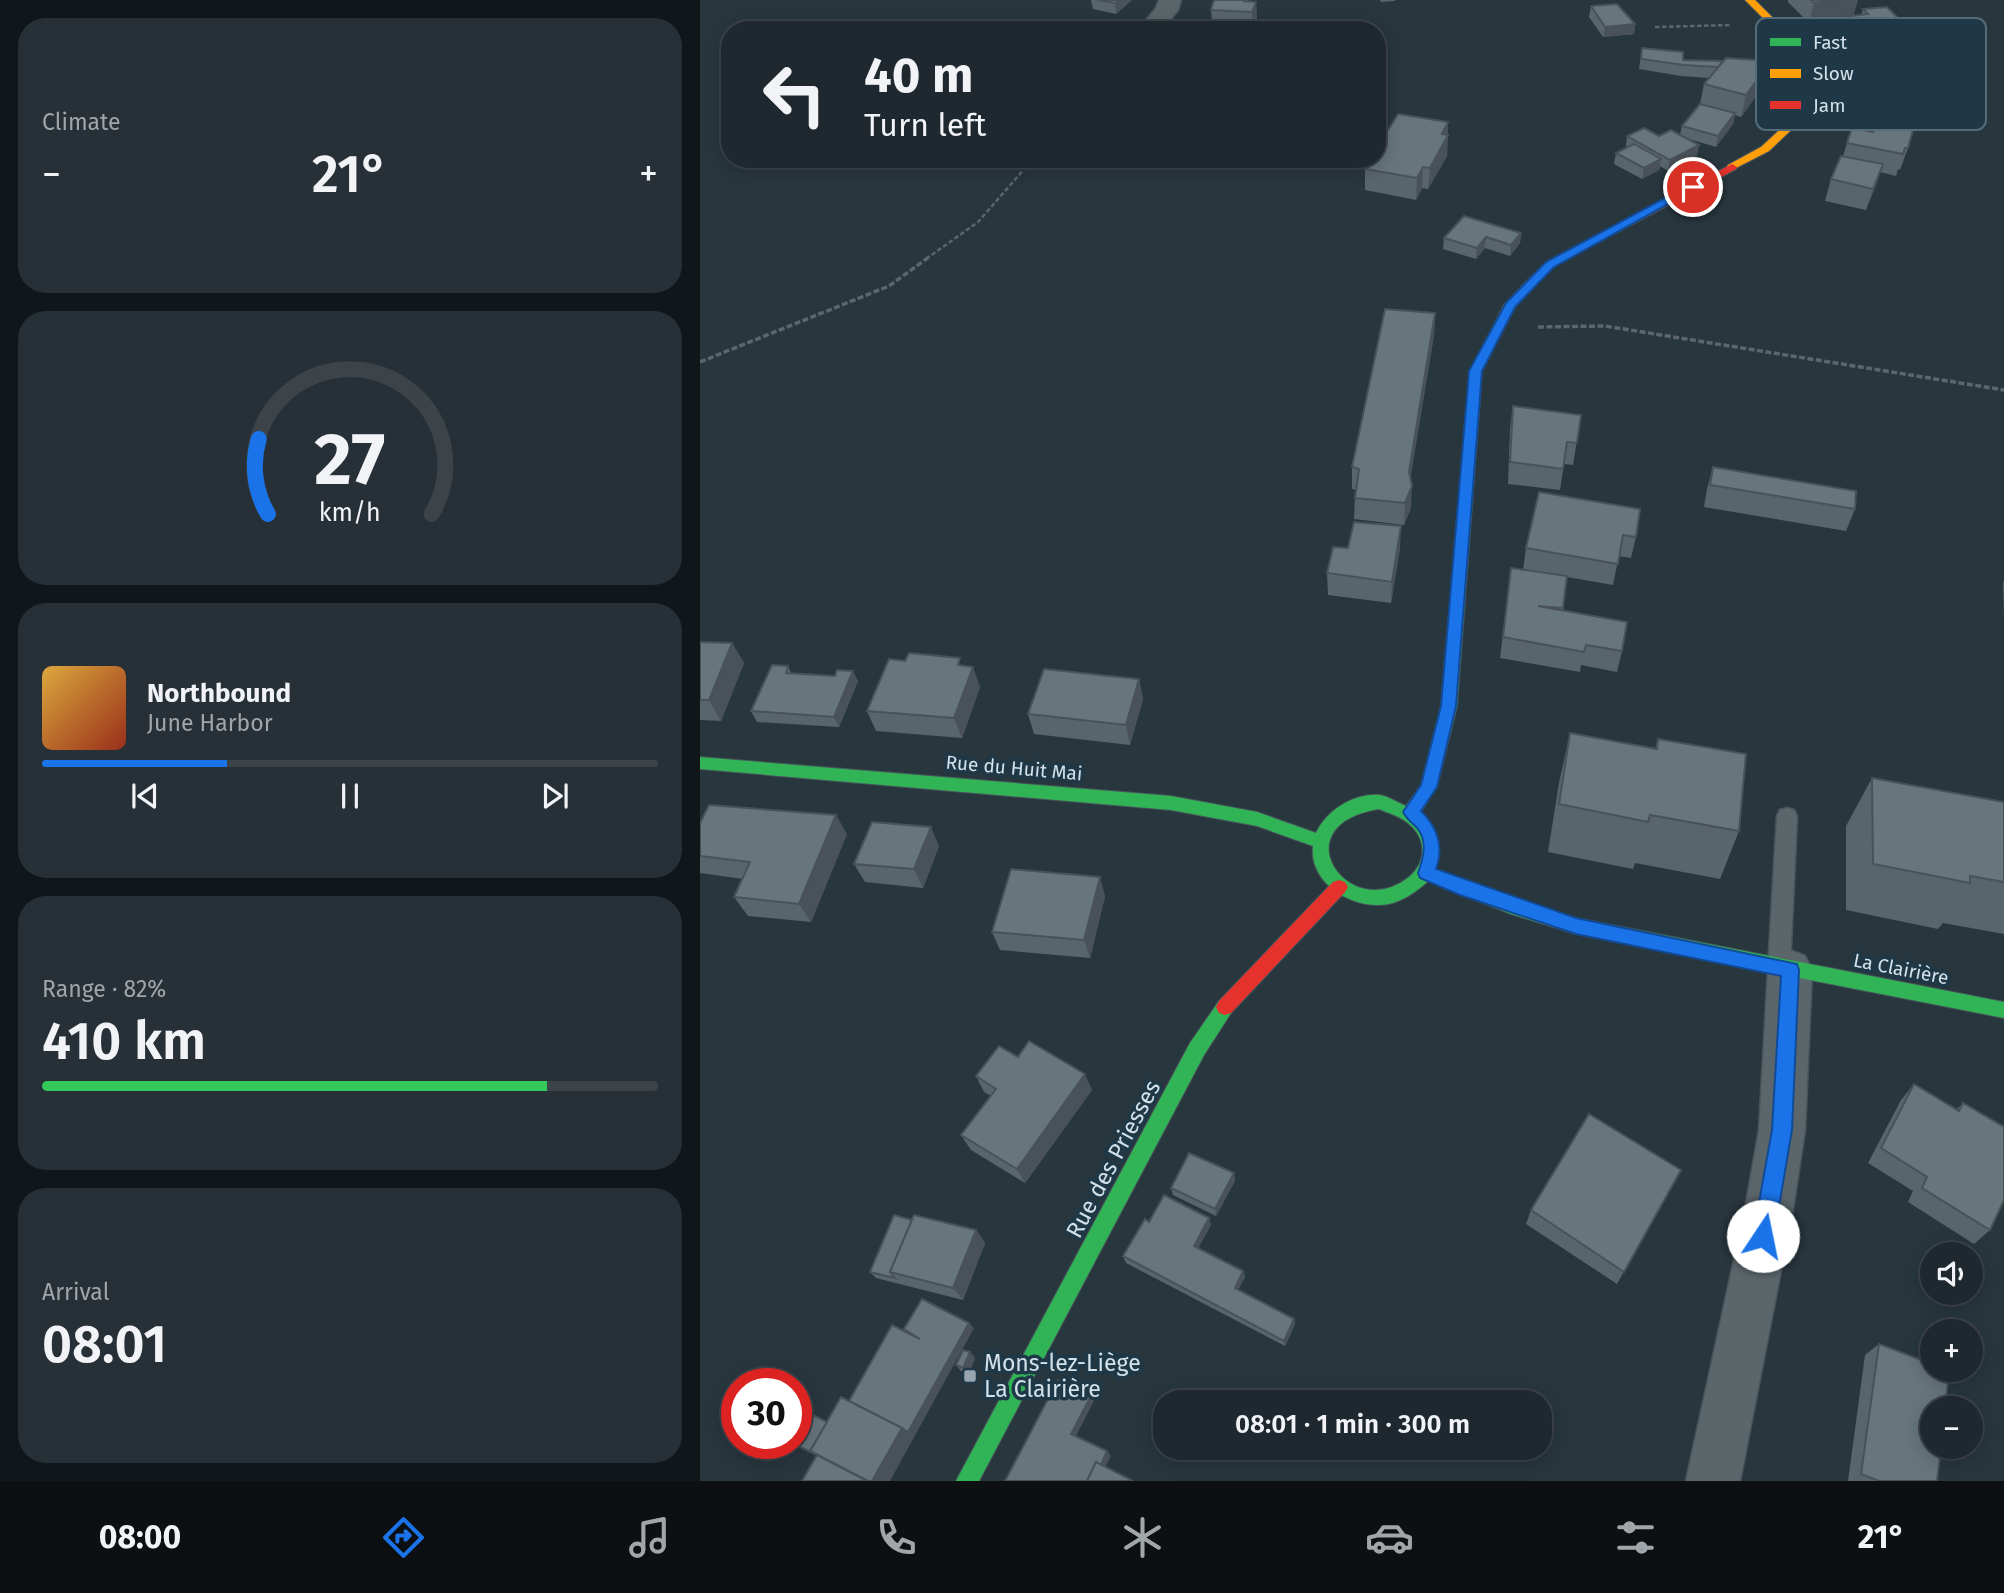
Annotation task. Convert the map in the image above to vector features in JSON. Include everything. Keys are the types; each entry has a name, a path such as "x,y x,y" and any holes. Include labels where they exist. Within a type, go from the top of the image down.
{"street":[{"path":"1157,21 1167,10 1170,0"},
{"path":"1750,0 1768,18"},
{"path":"1411,812 1429,787 1449,706 1476,371 1510,305 1550,264 1765,149 1786,130"},
{"name":"Rue du Huit Mai","path":"700,763 1171,803 1257,819 1319,841"},
{"path":"1363,803 1397,805 1411,812 1424,825 1432,840 1432,858 1426,873 1414,887 1387,897 1357,896 1339,887 1326,874 1319,858 1319,841 1324,827 1334,816 1363,803"},
{"name":"La Clairière","path":"1426,873 1511,906 1576,926 2004,1010"},
{"name":"Rue des Priesses","path":"967,1481 1197,1049 1231,998 1286,945 1339,887"},
{"path":"1713,1481 1769,1209 1782,1130 1785,969"}],"lane":[{"path":"1785,969 1787,816"}],"path":[{"path":"1655,27 1756,24"},
{"path":"700,362 889,285 978,222 1025,168"},
{"path":"1499,328 1605,326 2004,390"}],"building":[{"path":"1098,0 1119,0 1115,3"},
{"path":"1214,0 1256,2 1252,12 1211,10"},
{"path":"1811,0 1835,0 1814,3"},
{"path":"1617,4 1635,24 1605,27 1591,6"},
{"path":"1887,7 1898,18 1834,18 1868,14 1863,9"},
{"path":"1642,48 1683,52 1683,60 1723,61 1718,67 1641,59"},
{"path":"1726,58 1756,60 1756,81 1746,95 1704,84"},
{"path":"1700,104 1735,113 1718,136 1682,126"},
{"path":"1398,114 1448,122 1442,134 1448,135 1430,168 1423,167 1417,178 1365,169 1386,168 1386,133"},
{"path":"1644,128 1659,136 1671,130 1699,145 1670,160 1627,136"},
{"path":"1851,130 1913,130 1908,148 1905,148 1903,154 1847,143"},
{"path":"1634,144 1661,159 1644,168 1616,153"},
{"path":"1841,156 1883,164 1873,189 1831,179"},
{"path":"1464,216 1521,233 1511,245 1486,237 1477,248 1444,238"},
{"path":"1385,309 1435,313 1409,472 1412,486 1405,503 1355,498 1359,469 1352,467"},
{"path":"1513,406 1581,415 1577,443 1567,442 1563,469 1510,462"},
{"path":"1713,467 1856,491 1855,509 1710,485"},
{"path":"1539,492 1640,509 1636,537 1623,535 1618,564 1526,548"},
{"path":"1354,522 1401,526 1392,582 1327,573 1333,547 1348,548"},
{"path":"1511,568 1567,576 1563,608 1538,606 1627,622 1622,651 1586,645 1584,652 1503,637"},
{"path":"700,642 732,643 709,700 700,700"},
{"path":"909,653 960,658 958,665 973,667 954,718 867,711 889,659 905,661"},
{"path":"772,665 788,666 786,673 835,676 837,670 853,671 834,717 751,711"},
{"path":"1044,669 1139,679 1126,725 1028,714"},
{"path":"1570,733 1657,749 1658,739 1746,754 1739,831 1650,815 1648,822 1559,804"},
{"path":"1872,778 2004,802 2004,882 1970,876 1970,883 1873,864"},
{"path":"709,805 836,815 799,904 734,897 750,862 700,856 700,823"},
{"path":"872,822 931,827 914,869 854,864"},
{"path":"1011,869 1100,877 1084,940 992,932"},
{"path":"1029,1041 1085,1074 1017,1169 961,1135 996,1089 976,1076 999,1046 1018,1057"},
{"path":"1914,1084 1959,1111 1963,1103 2004,1127 2004,1200 1990,1230 1922,1188 1927,1177 1881,1148"},
{"path":"1589,1114 1681,1170 1624,1272 1531,1210"},
{"path":"1189,1153 1234,1173 1215,1209 1171,1188"},
{"path":"1164,1195 1209,1218 1194,1246 1243,1271 1235,1288 1294,1319 1284,1341 1123,1256 1145,1219 1149,1222"},
{"path":"894,1215 912,1220 890,1272 895,1278 870,1272"},
{"path":"914,1215 976,1230 953,1288 890,1272"},
{"path":"922,1299 969,1323 908,1432 849,1401 892,1325 920,1339 904,1329"},
{"path":"1879,1344 1920,1359 1920,1382 1948,1382 1946,1396 1920,1396 1920,1459 1940,1459 1937,1481 1879,1481 1861,1474"},
{"path":"963,1350 970,1352 963,1368 956,1365"},
{"path":"1058,1380 1091,1396 1071,1434 1107,1451 1101,1465 1096,1462 1087,1481 1005,1481"},
{"path":"841,1397 902,1428 872,1481 812,1452 812,1448"},
{"path":"812,1414 827,1422 812,1448"},
{"path":"817,1455 867,1481 802,1481"},
{"path":"1096,1462 1133,1481 1087,1481"}],"traffic: fast":[{"path":"1411,812 1429,787 1449,706 1476,371 1510,305 1527,287"},
{"path":"700,763 1171,803 1257,819 1319,841"},
{"path":"1380,802 1413,817 1429,837 1431,857 1422,876 1404,891 1381,898 1356,895 1332,879 1325,870 1321,860 1322,840 1332,822 1349,809 1380,802"},
{"path":"1426,873 1511,906 1576,926 2004,1010"},
{"path":"967,1481 1197,1049 1225,1007"}],"traffic: slow":[{"path":"1750,0 1768,18"},
{"path":"1732,167 1765,149 1786,130"}],"traffic: jam":[{"path":"1527,287 1550,264 1732,167"},
{"path":"1225,1007 1339,887"}],"place":[{"name":"Mons-lez-Liège La Clairière","path":"970,1376"}],"route":[{"path":"1693,187 1550,264 1510,305 1476,371 1449,706 1429,787 1411,812 1424,825 1432,840 1432,858 1426,873 1511,906 1576,926 1790,970 1782,1130 1763,1236"}]}
